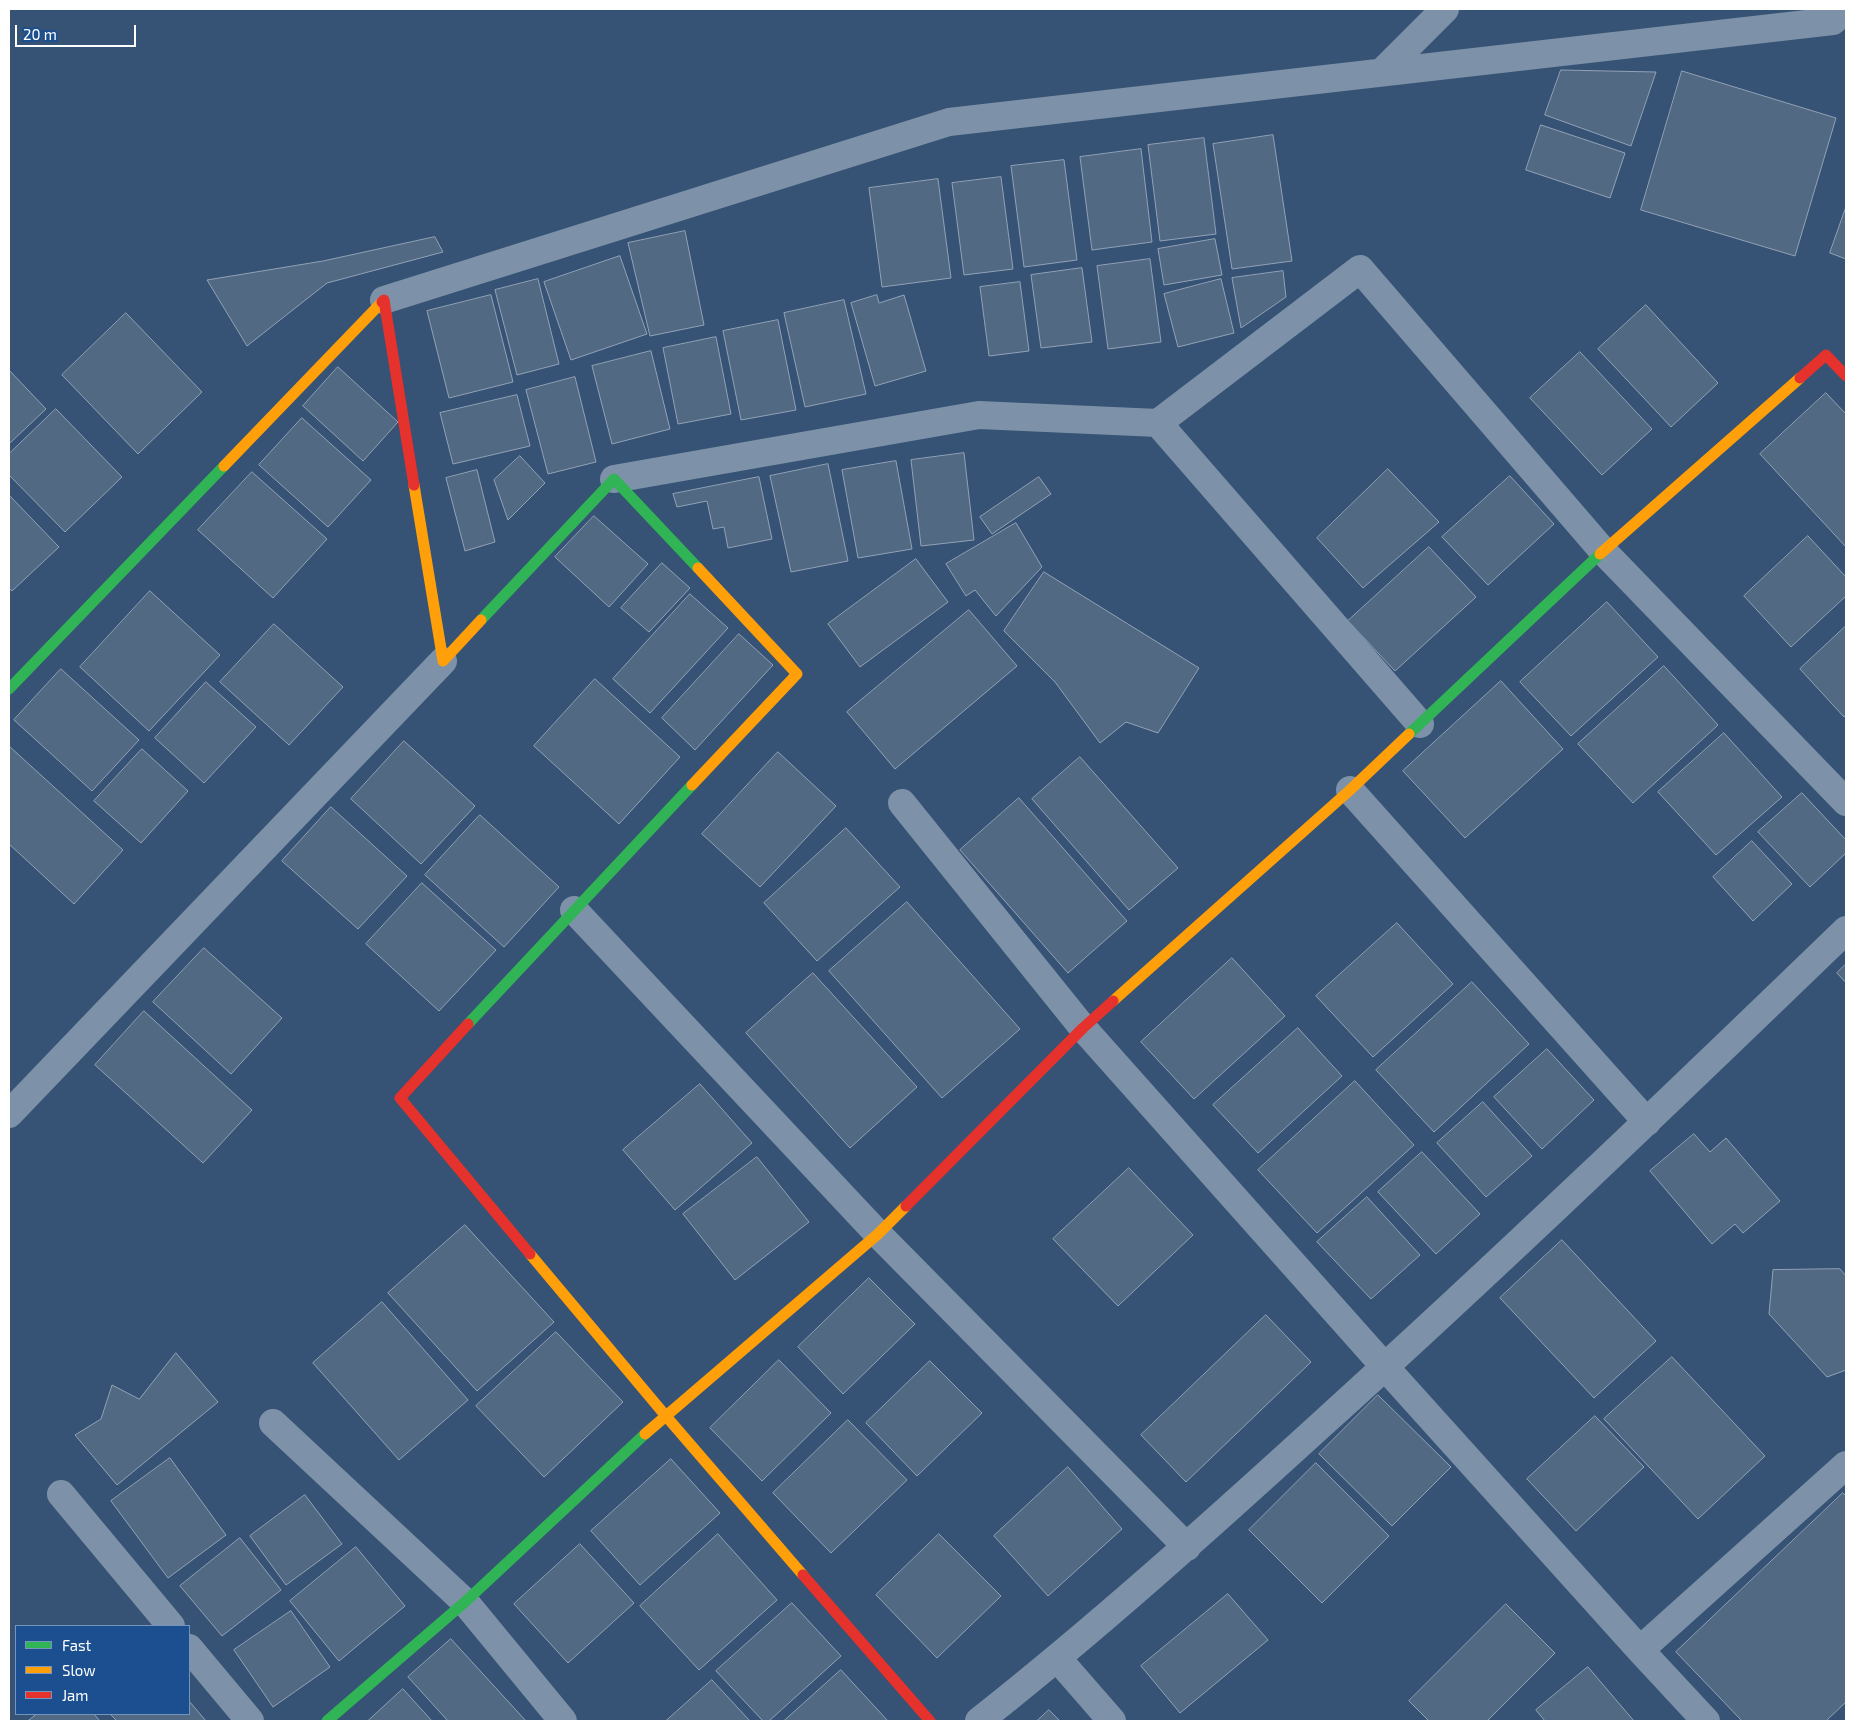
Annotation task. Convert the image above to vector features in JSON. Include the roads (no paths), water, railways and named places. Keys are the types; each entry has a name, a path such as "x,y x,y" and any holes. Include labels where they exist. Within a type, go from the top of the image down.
{"street":[{"path":"1383,71 1445,9"},
{"path":"9,689 384,300 949,122 1383,71 1841,21"},
{"path":"9,1114 443,661 614,479 979,415 1158,423 1360,269 1603,551 1846,802"},
{"path":"384,300 443,661"},
{"path":"327,1721 465,1602 665,1415 878,1234 1084,1028 1350,790 1603,551 1826,355 1846,376"},
{"path":"1158,423 1420,724"},
{"path":"614,479 797,674 400,1098 665,1415 930,1721"},
{"path":"1350,790 1647,1122"},
{"path":"902,803 1084,1028 1384,1368 1706,1721"},
{"path":"574,910 878,1234 1187,1547"},
{"path":"979,1721 1058,1659 1187,1547 1384,1368 1647,1122 1846,930"},
{"path":"272,1424 465,1602 563,1721"},
{"path":"1640,1650 1846,1465"},
{"path":"61,1494 170,1625"},
{"path":"190,1649 250,1721"},
{"path":"1058,1659 1112,1721"}]}
